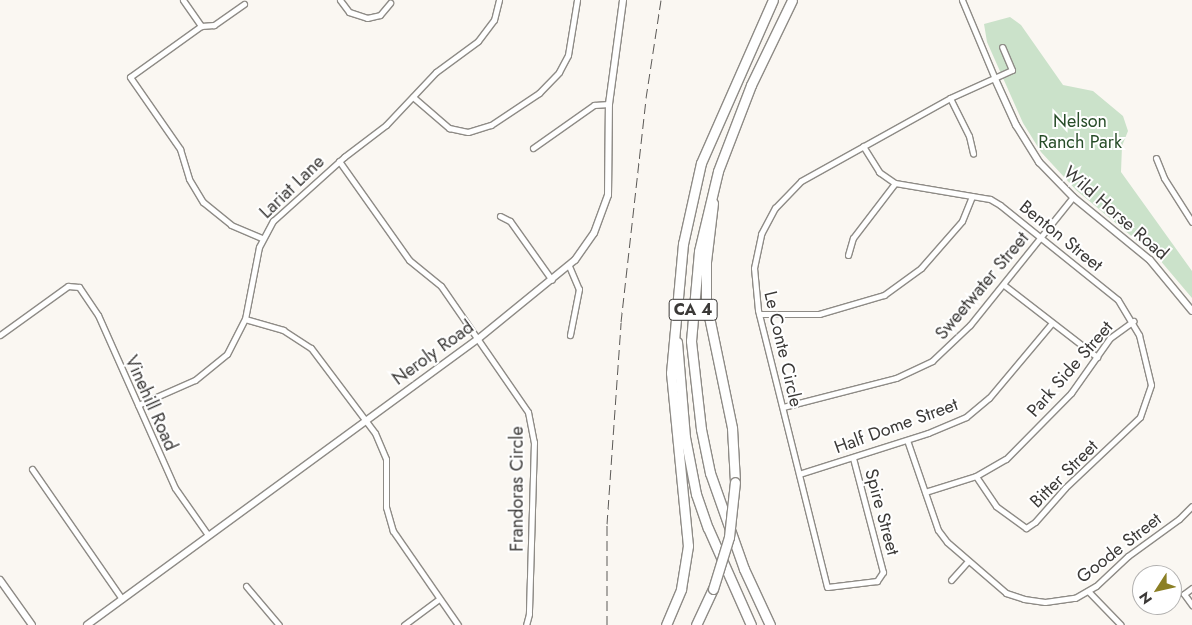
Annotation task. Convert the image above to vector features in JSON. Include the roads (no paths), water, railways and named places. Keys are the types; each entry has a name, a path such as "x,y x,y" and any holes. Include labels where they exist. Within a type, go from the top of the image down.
{"highway":[{"name":"CA 4","path":"751,625 708,528 696,494 683,420 676,324 683,244 701,163 773,0"},
{"name":"CA 4","path":"770,625 726,521 701,429 691,341 699,251 715,180 735,121 792,0"},
{"path":"696,625 713,590 729,537 735,482 732,428 706,302 706,262 715,180"},
{"path":"666,625 681,589 688,546 671,391 671,355 676,324"}],"street":[{"path":"183,0 201,26"},
{"path":"340,0 349,12 367,18 380,15 390,3"},
{"name":"Lariat Lane","path":"138,405 195,380 215,366 236,341 245,319 261,238 282,211 339,161 386,125 441,67 484,35 494,20 499,0"},
{"path":"413,97 449,128 468,132 491,125 539,93 559,72 569,49 577,0"},
{"name":"Neroly Road","path":"87,625 478,339 568,266 591,239 606,203 610,178 608,104 623,0"},
{"name":"Wild Horse Road","path":"962,0 995,79 1028,146 1073,197 1150,260 1192,311"},
{"path":"244,4 214,25 201,26 130,77 180,149 189,179 203,202 226,222 261,238"},
{"name":"Le Conte Circle","path":"827,587 759,314 754,268 768,219 794,186 950,98 1012,70 1002,46"},
{"path":"950,98 969,136 973,154"},
{"path":"533,148 594,105 608,104"},
{"path":"848,255 853,238 895,183 879,172 863,146"},
{"path":"1156,158 1164,178 1192,220"},
{"name":"Frandoras Circle","path":"339,161 409,260 441,286 523,401 532,425 530,597 526,625"},
{"name":"Benton Street","path":"895,183 972,196 1000,205 1118,300 1133,320 1148,361 1151,385 1140,417 1129,427"},
{"path":"759,314 819,314 884,295 921,268 962,221 972,196"},
{"name":"Sweetwater Street","path":"782,407 915,371 946,351 1004,286 1073,197"},
{"path":"500,216 510,221 552,280"},
{"path":"568,266 579,289 570,335"},
{"name":"Vinehill Road","path":"0,335 70,285 79,287 98,315 175,488 208,535"},
{"path":"1004,286 1097,357"},
{"path":"245,319 283,330 311,348 366,420 377,436 386,459 386,507 393,532 458,625"},
{"name":"Park Side Street","path":"925,492 976,476 1014,452 1071,393 1115,333 1133,320"},
{"name":"Half Dome Street","path":"799,474 853,458 951,424 978,408 1052,323"},
{"name":"Bitter Street","path":"976,476 996,506 1026,528 1129,427"},
{"name":"Goode Street","path":"907,440 938,530 968,561 1006,593 1024,599 1045,602 1075,598 1088,591 1192,506"},
{"name":"Spire Street","path":"827,587 877,581 883,572 853,458"},
{"path":"32,469 122,599"},
{"path":"951,580 968,561"},
{"path":"0,580 2,588 32,625"},
{"path":"246,586 279,625"},
{"path":"1192,588 1184,594 1192,605"},
{"path":"1088,591 1121,625"},
{"path":"404,625 440,600"}],"railway":[{"path":"607,625 607,524 621,322 646,98 661,0"}],"park label":[{"name":"Nelson Ranch Park","path":"1080,132"}]}
